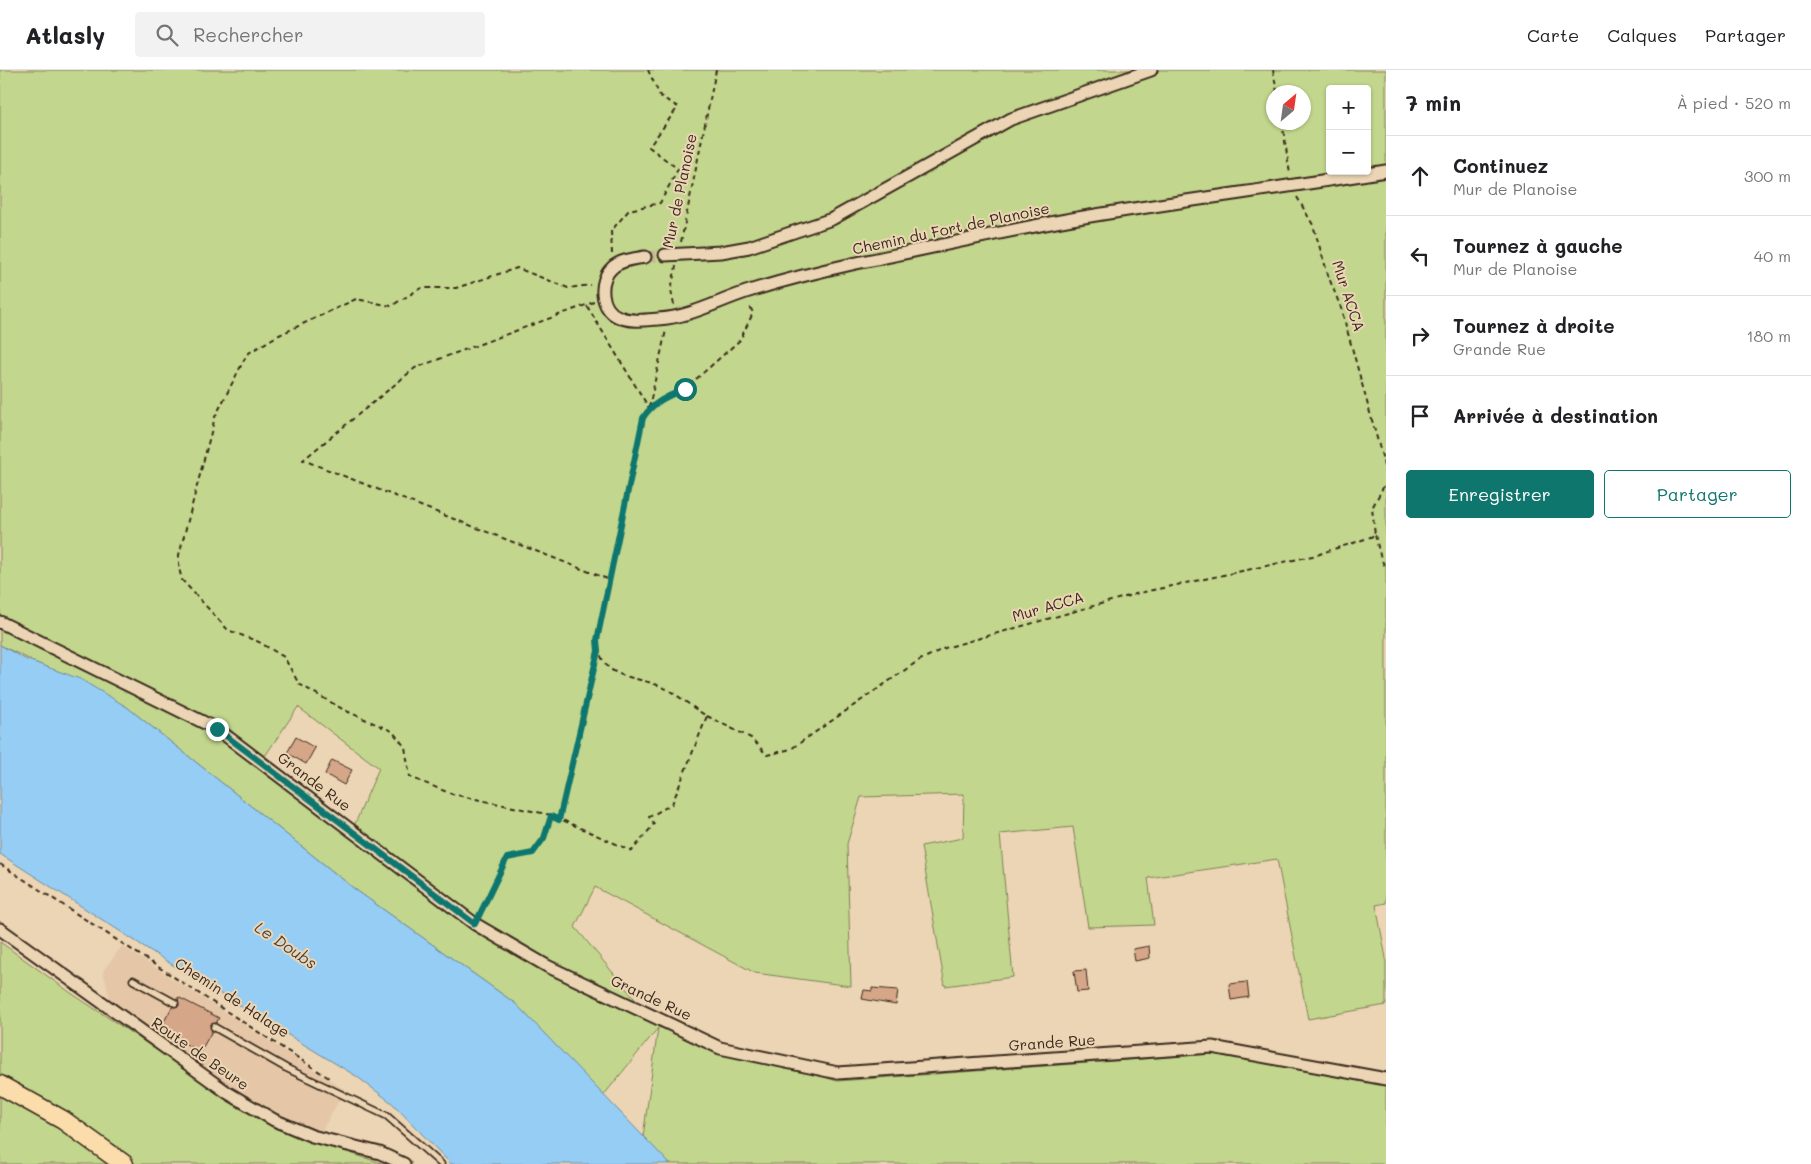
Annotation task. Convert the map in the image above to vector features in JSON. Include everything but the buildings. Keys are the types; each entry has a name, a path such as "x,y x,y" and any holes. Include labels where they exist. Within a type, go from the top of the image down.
{"main road":[{"path":"0,1085 63,1120 124,1164"}],"street":[{"path":"665,255 721,252 749,247 832,218 1011,119 1150,70"},
{"name":"Chemin du Fort de Planoise","path":"603,299 608,308 617,317 638,321 664,319 706,309 744,293 813,272 1071,219 1386,171"},
{"path":"603,299 604,284 612,268 632,259 645,257"},
{"name":"Grande Rue","path":"0,622 217,729 475,924 547,966 720,1048 838,1073 1212,1047 1386,1079"},
{"name":"Route de Beure","path":"0,929 221,1088 274,1120 312,1136 380,1153 404,1164"}],"lane":[{"path":"133,980 175,1003"},
{"path":"214,1027 286,1068 387,1116 441,1164"}],"path":[{"path":"612,268 611,231 629,210 660,203 678,169 649,147 678,108 660,96 648,70"},
{"name":"Mur de Planoise","path":"676,317 671,290 716,70"},
{"path":"1273,70 1276,85"},
{"name":"Mur ACCA","path":"707,716 751,738 768,755 791,749 918,662 945,648 1139,593 1317,555 1342,545 1360,542 1375,535 1372,508 1386,481 1383,460 1342,308 1329,278 1313,225 1292,186 1283,130"},
{"path":"598,651 607,665 619,675 664,687 707,716 672,804 649,817 654,824 632,851 551,816 452,794 410,777 405,748 392,732 344,710 299,684 284,657 259,642 228,630 182,580 179,568 179,555 216,417 247,354 277,336 356,298 391,306 421,288 456,288 517,268 568,288 604,284"},
{"path":"649,408 666,397 685,389 740,340 753,313 744,293"},
{"path":"603,299 415,368 303,460 610,580"},
{"path":"586,305 649,408"},
{"path":"559,820 598,651 597,640 643,418 649,408 667,324 664,319"},
{"path":"1375,535 1380,559 1386,568"},
{"path":"475,924 507,858 533,853 544,838 551,816"},
{"name":"Chemin de Halage","path":"0,864 331,1079"}],"shaded area":[{"path":"122,946 345,1090 320,1134 263,1111 147,1033 150,1029 110,1000 103,971"}],"green space":[{"path":"0,70 1386,70 1386,903 1376,905 1386,958 1386,1005 1308,1019 1277,859 1148,878 1154,925 1088,927 1073,827 1000,834 1013,977 945,986 921,846 963,838 964,794 861,797 847,844 851,986 755,973 595,887 575,927 658,1027 837,1081 1212,1054 1386,1082 1386,1164 670,1164 643,1137 658,1028 603,1096 516,1004 356,890 127,707 0,645","holes":["298,707 379,768 354,826 265,756"]},
{"path":"0,942 71,993 276,1129 384,1164 0,1164"}],"water":[{"name":"Le Doubs","path":"0,645 25,659 80,679 127,707 356,890 516,1004 670,1164 451,1164 392,1103 356,1076 171,964 0,854"}],"tunnel":[{"path":"645,257 665,255"}],"route":[{"path":"217,729 293,784 475,924 507,858 533,853 544,838 551,816 559,820 598,651 597,640 643,418 649,408 666,397 685,389"}]}
